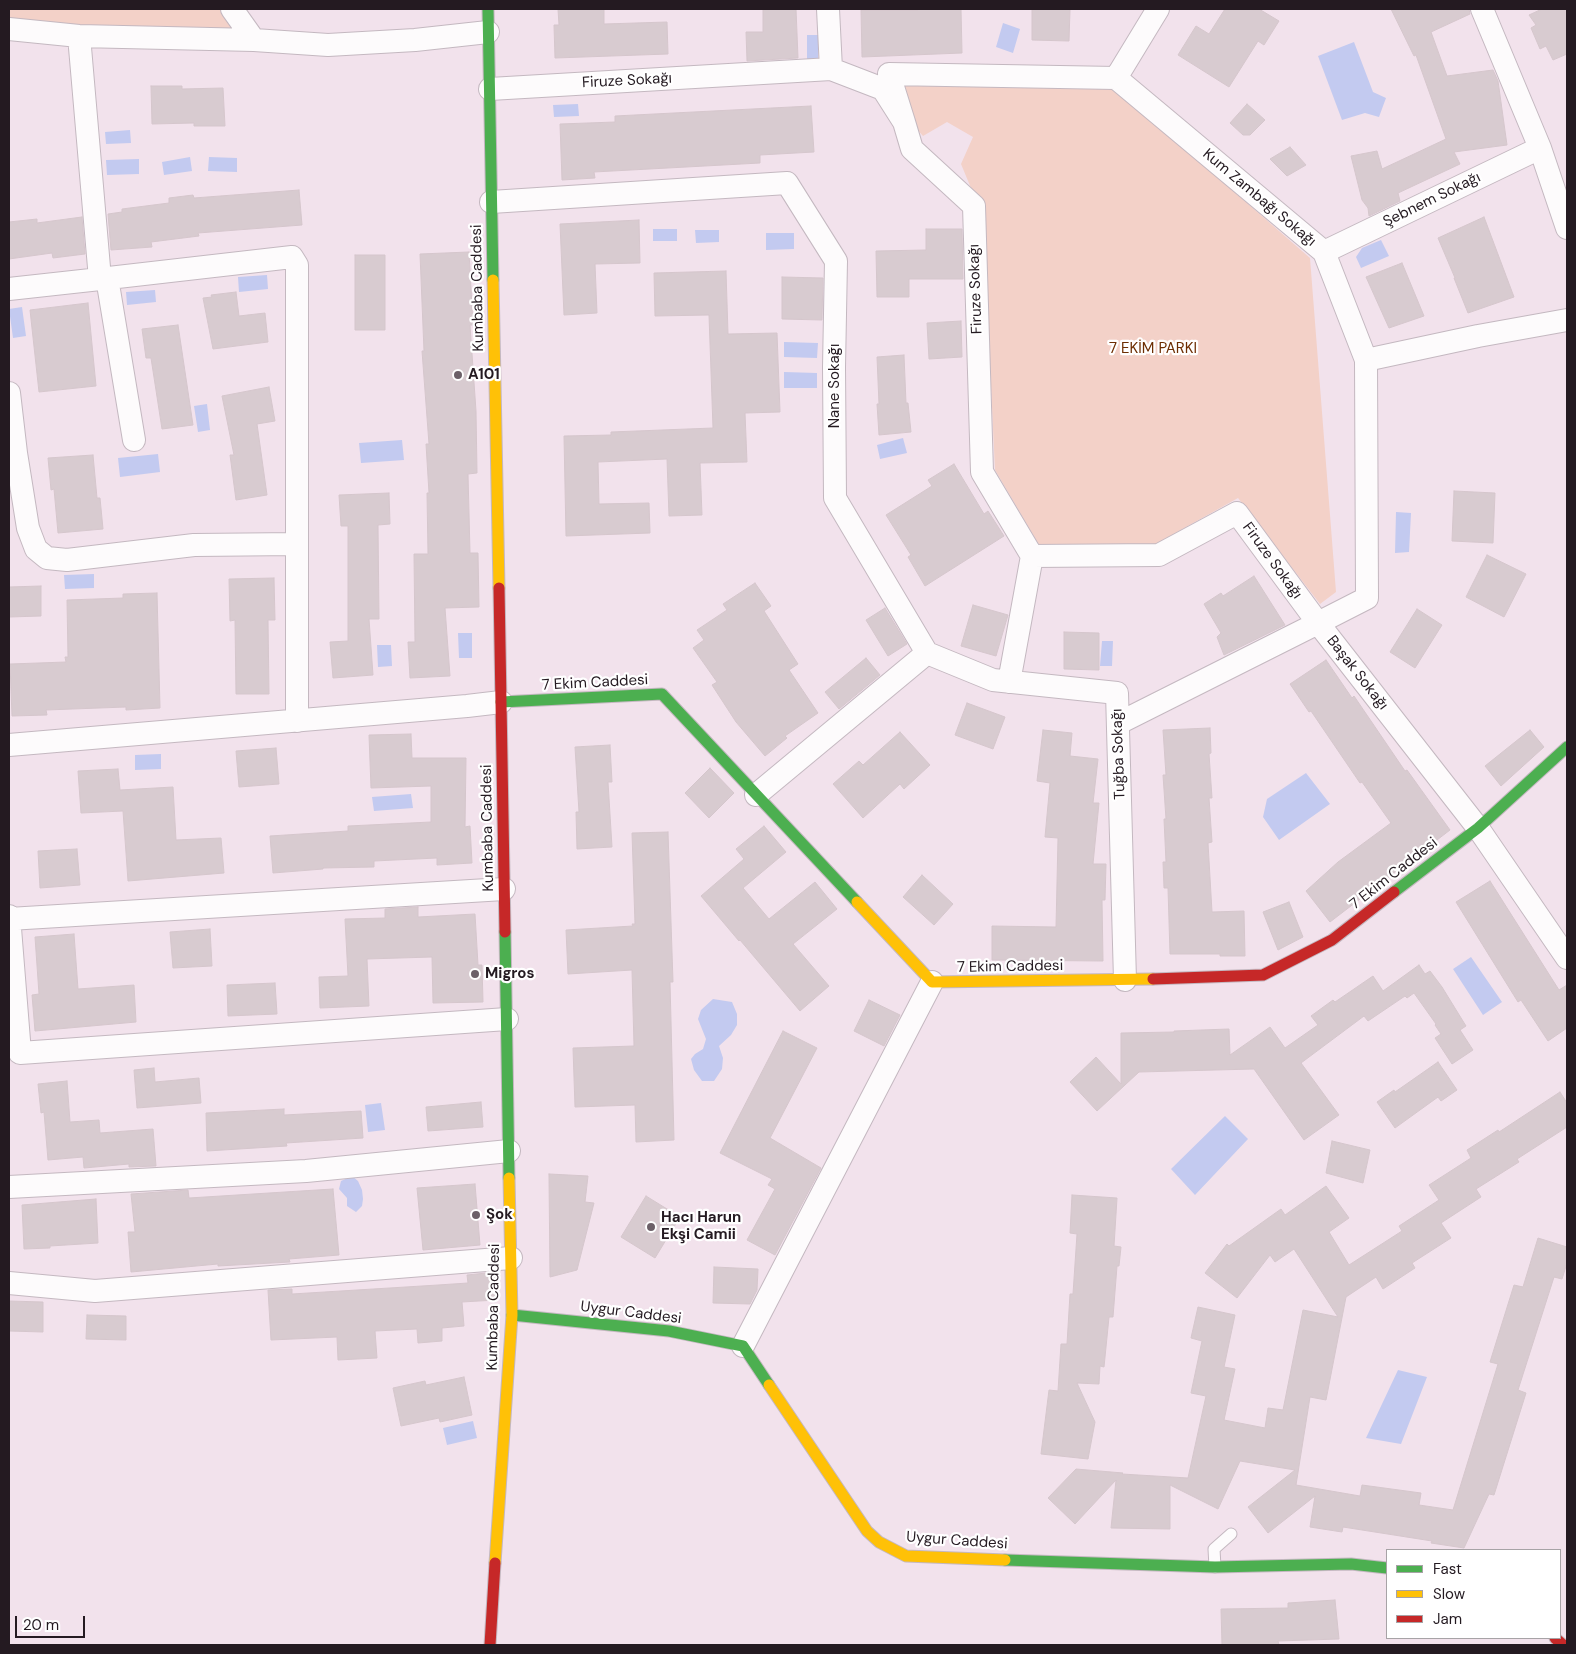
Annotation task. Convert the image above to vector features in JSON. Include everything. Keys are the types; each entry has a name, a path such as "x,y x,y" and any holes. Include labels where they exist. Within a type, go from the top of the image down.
{"street":[{"path":"232,9 254,40"},
{"name":"Kumbaba Caddesi","path":"488,9 512,1315 490,1645"},
{"path":"828,9 831,69"},
{"path":"904,122 889,74 1116,78 1158,9"},
{"path":"1482,9 1540,148 1567,228"},
{"path":"9,29 79,36 254,40 328,44 414,40 488,32"},
{"path":"79,36 103,278 134,440"},
{"name":"Firuze Sokağı","path":"490,89 831,69 883,88 904,122 912,149 974,206 982,472 1032,556 1158,555 1237,513 1318,623"},
{"name":"Kum Zambağı Sokağı","path":"1116,78 1324,252 1366,360 1367,598 1318,623"},
{"name":"Şebnem Sokağı","path":"1324,252 1540,148"},
{"name":"Nane Sokağı","path":"491,202 787,182 836,261 834,368 835,498 927,653"},
{"path":"9,289 292,257 297,265 297,721"},
{"path":"1366,360 1478,336 1567,320"},
{"path":"9,393 28,528 36,549 47,558 66,560 194,545 297,544"},
{"path":"1008,682 1032,556"},
{"name":"Başak Sokağı","path":"1119,723 1318,623 1478,828 1567,958"},
{"path":"756,795 927,653"},
{"name":"Tuğba Sokağı","path":"927,653 992,680 1117,693 1125,980"},
{"name":"7 Ekim Caddesi","path":"501,702 662,694 932,982 1125,980 1262,975 1332,940 1478,828 1567,747"},
{"path":"9,745 501,702"},
{"path":"504,889 9,918 20,1053 507,1020"},
{"path":"744,1346 932,982"},
{"path":"9,1187 306,1172 509,1151"},
{"path":"9,1283 95,1291 511,1258"},
{"name":"Uygur Caddesi","path":"512,1315 669,1331 744,1346 867,1531 879,1542 906,1556 1215,1567 1351,1564 1386,1568"}],"lane":[{"path":"1215,1567 1214,1549 1231,1534"}],"green space":[{"path":"9,9 232,9 254,40 9,29"},
{"name":"7 EKİM PARKI","path":"898,83 1113,86 1310,258 1336,592 1320,604 1238,498 1152,546 1039,545 995,470 983,217 961,164 973,137 947,122 923,136 903,114"}],"water":[{"path":"1003,23 1020,29 1013,53 996,47"},
{"path":"807,35 818,35 818,60 807,60"},
{"path":"1354,42 1373,92 1386,98 1379,117 1365,113 1342,120 1318,56"},
{"path":"578,104 579,116 554,117 553,105"},
{"path":"130,130 131,143 106,144 105,132"},
{"path":"190,157 192,171 164,175 162,162"},
{"path":"209,157 237,158 237,172 208,171"},
{"path":"139,159 139,174 107,175 106,160"},
{"path":"653,229 677,229 677,241 653,241"},
{"path":"695,230 719,230 719,242 696,243"},
{"path":"766,233 794,233 794,249 766,250"},
{"path":"1381,240 1389,256 1361,268 1356,257 1362,248"},
{"path":"267,275 268,289 239,292 238,277"},
{"path":"155,290 156,302 127,305 126,292"},
{"path":"22,307 26,336 13,338 9,309"},
{"path":"784,342 818,343 817,358 784,357"},
{"path":"784,372 817,373 817,388 784,388"},
{"path":"207,404 210,430 198,432 194,406"},
{"path":"903,438 907,453 880,459 877,445"},
{"path":"402,440 404,460 361,463 359,443"},
{"path":"158,454 160,472 120,477 118,458"},
{"path":"1396,512 1411,513 1409,552 1395,553"},
{"path":"94,574 94,588 65,589 64,575"},
{"path":"458,633 472,633 472,658 459,658"},
{"path":"1102,641 1113,641 1112,666 1100,666"},
{"path":"377,645 391,645 392,666 378,667"},
{"path":"161,754 161,769 135,770 135,755"},
{"path":"1306,773 1330,804 1279,840 1263,817 1267,799"},
{"path":"411,794 413,808 374,811 372,797"},
{"path":"1471,957 1502,1002 1483,1015 1453,969"},
{"path":"713,999 732,1002 737,1014 737,1025 731,1035 719,1046 723,1058 722,1069 714,1081 702,1081 694,1070 691,1059 703,1049 706,1039 698,1019 701,1010"},
{"path":"381,1103 385,1130 368,1132 365,1105"},
{"path":"1225,1116 1248,1139 1195,1195 1171,1169"},
{"path":"352,1176 358,1181 363,1199 362,1206 356,1212 347,1206 347,1198 339,1189 341,1181"},
{"path":"1398,1370 1427,1377 1401,1444 1366,1438"},
{"path":"473,1421 477,1438 447,1445 443,1428"}],"building":[{"path":"558,9 604,9 604,24 667,22 668,54 555,58 554,25 559,25"},
{"path":"763,9 796,9 798,58 747,61 746,32 763,32"},
{"path":"961,9 962,53 862,57 861,10"},
{"path":"1032,9 1070,9 1069,41 1032,40"},
{"path":"1225,9 1259,9 1279,21 1264,45 1258,41 1229,87 1178,55 1196,26 1209,34"},
{"path":"1391,9 1469,9 1470,14 1431,32 1447,76 1493,70 1498,81 1507,145 1454,152 1460,164 1398,193 1400,201 1369,216 1368,208 1362,200 1351,156 1377,151 1382,169 1446,139 1416,55 1414,56"},
{"path":"1542,9 1567,9 1567,54 1553,60 1546,46 1540,49 1531,28 1536,25 1529,15"},
{"path":"151,86 182,86 182,89 223,88 225,126 194,126 194,123 152,124"},
{"path":"1247,104 1265,120 1250,135 1243,135 1230,123"},
{"path":"811,106 814,152 760,155 760,163 594,172 595,178 562,180 560,124 615,122 615,116"},
{"path":"1290,147 1306,165 1287,176 1270,159"},
{"path":"299,190 302,225 198,233 199,236 151,242 152,247 111,250 108,214 122,212 122,209 169,203 169,198 193,195 194,198"},
{"path":"82,217 85,254 53,258 52,253 9,259 9,222 37,219 37,223"},
{"path":"1484,217 1514,297 1468,313 1438,238"},
{"path":"639,220 640,263 595,264 597,313 564,315 560,224"},
{"path":"926,229 962,229 963,279 909,279 909,297 877,297 876,251 926,250"},
{"path":"469,252 473,325 470,325 476,411 477,473 468,474 470,553 478,553 479,607 445,608 450,676 410,678 408,642 415,642 414,554 428,554 427,493 429,493 426,444 429,444 422,351 424,351 420,254"},
{"path":"355,255 385,255 385,330 355,330"},
{"path":"1402,263 1424,316 1389,328 1366,277"},
{"path":"726,271 728,334 777,333 780,412 745,413 747,462 700,463 702,515 669,516 667,459 598,462 599,504 649,503 650,533 566,536 564,436 611,435 611,432 713,428 709,315 655,316 654,273"},
{"path":"782,277 823,278 822,320 782,319"},
{"path":"236,292 239,316 265,313 268,342 213,349 203,298 212,297 211,295"},
{"path":"88,303 96,386 39,392 30,310"},
{"path":"961,321 962,357 929,359 927,323"},
{"path":"178,325 193,425 162,429 151,358 146,358 142,329"},
{"path":"904,355 906,403 908,403 911,432 879,435 877,357"},
{"path":"269,387 275,421 257,424 267,495 236,500 230,455 234,455 222,396"},
{"path":"93,455 97,498 100,498 103,529 58,533 54,489 51,490 48,458"},
{"path":"954,464 984,514 988,511 1004,536 925,586 908,557 911,555 886,515 932,486 928,480"},
{"path":"1454,491 1495,493 1493,543 1452,541"},
{"path":"389,493 390,524 378,525 379,619 369,619 373,675 333,678 330,642 348,641 348,526 341,526 339,495"},
{"path":"1487,555 1526,574 1504,617 1466,597"},
{"path":"1254,576 1285,625 1224,655 1217,637 1221,633 1204,604 1221,593 1223,596"},
{"path":"274,578 275,620 268,620 269,694 236,694 235,620 230,621 229,579"},
{"path":"755,583 771,606 764,611 798,664 789,670 818,713 785,736 787,738 765,756 736,722 712,685 717,682 693,648 704,640 697,630 727,610 723,604"},
{"path":"41,586 41,616 9,617 9,587"},
{"path":"157,593 160,708 126,710 126,707 46,710 47,715 12,716 10,664 66,662 65,657 68,657 67,600 123,598 123,594"},
{"path":"973,605 1008,615 996,656 961,646"},
{"path":"885,608 907,644 888,656 866,620"},
{"path":"1417,609 1442,625 1415,668 1390,652"},
{"path":"1064,632 1099,633 1099,670 1064,669"},
{"path":"866,658 880,675 839,709 825,692"},
{"path":"1326,660 1352,698 1354,696 1405,771 1407,770 1450,830 1330,922 1306,891 1338,862 1391,823 1362,782 1360,783 1311,711 1309,712 1290,684"},
{"path":"967,703 1005,717 993,749 955,735"},
{"path":"1210,728 1211,753 1209,754 1212,798 1209,798 1212,842 1208,843 1212,912 1244,911 1245,956 1170,954 1168,888 1164,888 1163,862 1166,862 1164,819 1166,819 1163,775 1166,775 1163,730"},
{"path":"1043,730 1072,733 1070,756 1098,759 1093,803 1099,803 1093,864 1106,864 1105,900 1102,900 1103,961 992,960 992,926 1056,927 1058,838 1045,837 1050,783 1037,781"},
{"path":"1530,730 1544,747 1501,786 1485,766"},
{"path":"900,732 930,765 904,789 900,784 863,818 833,784 859,761 863,765"},
{"path":"411,734 412,758 466,758 465,827 470,826 472,863 437,865 437,858 374,861 374,867 323,868 273,873 270,836 348,831 348,826 431,822 431,786 371,788 369,735"},
{"path":"610,745 612,782 608,782 612,847 577,849 576,812 579,812 575,747"},
{"path":"276,748 279,784 239,787 236,751"},
{"path":"710,768 734,793 709,818 685,793"},
{"path":"118,769 120,790 173,787 176,840 221,838 224,873 128,881 123,811 81,813 78,771"},
{"path":"764,826 786,852 743,888 769,919 815,882 837,909 793,944 829,986 800,1011 701,896 744,859 736,849"},
{"path":"668,832 673,982 670,982 674,1140 636,1142 635,1105 575,1107 573,1048 634,1046 632,970 568,974 566,930 633,926 632,924 635,924 632,833"},
{"path":"77,849 80,885 40,888 38,851"},
{"path":"922,875 953,904 934,925 903,897"},
{"path":"1490,881 1559,990 1567,985 1567,1028 1548,1041 1521,1000 1518,1002 1456,902"},
{"path":"1289,902 1303,937 1278,950 1263,912"},
{"path":"418,907 418,917 475,914 478,965 482,965 483,1002 433,1003 432,957 367,959 369,1006 320,1008 319,977 348,976 345,919 385,918 385,909"},
{"path":"210,929 212,966 173,968 170,932"},
{"path":"74,934 78,989 134,985 136,1022 35,1031 32,995 39,994 35,937"},
{"path":"1419,965 1425,974 1430,971 1442,987 1466,1026 1460,1030 1473,1050 1452,1064 1435,1038 1441,1034 1436,1024 1414,993 1407,998 1405,996 1368,1021 1364,1016 1301,1063 1339,1115 1304,1140 1254,1069 1139,1072 1097,1111 1070,1082 1096,1057 1121,1084 1121,1033 1229,1029 1230,1055 1270,1027 1285,1048 1318,1025 1311,1016 1333,1000 1335,1002 1373,976 1383,991"},
{"path":"275,983 277,1014 228,1016 227,985"},
{"path":"869,1000 900,1015 884,1046 854,1031"},
{"path":"783,1031 817,1048 770,1138 821,1168 775,1255 747,1240 775,1189 768,1185 772,1179 720,1153"},
{"path":"1438,1062 1457,1090 1441,1101 1438,1097 1395,1128 1377,1102 1394,1090 1395,1092"},
{"path":"154,1068 155,1082 199,1078 201,1103 137,1108 134,1070"},
{"path":"67,1081 70,1122 99,1120 100,1133 153,1129 156,1166 129,1167 129,1164 84,1168 83,1157 48,1160 44,1112 41,1113 38,1084"},
{"path":"1560,1092 1567,1103 1567,1127 1517,1159 1519,1162 1476,1189 1481,1197 1441,1223 1451,1238 1412,1263 1415,1268 1383,1289 1376,1277 1346,1297 1326,1400 1310,1397 1296,1485 1360,1496 1362,1485 1421,1493 1419,1505 1453,1510 1498,1364 1490,1362 1514,1285 1523,1287 1538,1238 1567,1247 1567,1263 1562,1279 1554,1277 1518,1390 1526,1393 1494,1495 1489,1494 1464,1548 1343,1527 1342,1532 1310,1527 1315,1496 1268,1533 1248,1507 1295,1470 1240,1461 1218,1509 1170,1485 1170,1529 1111,1528 1116,1480 1075,1524 1048,1498 1076,1469 1188,1478 1206,1396 1191,1393 1202,1341 1191,1338 1198,1307 1235,1315 1224,1367 1235,1369 1224,1420 1265,1428 1268,1408 1283,1410 1303,1310 1338,1317 1294,1249 1275,1262 1270,1255 1237,1298 1205,1273 1227,1244 1229,1246 1281,1209 1285,1215 1326,1186 1349,1218 1329,1232 1349,1265 1402,1231 1399,1226 1439,1200 1429,1185 1471,1158 1467,1150 1498,1130 1499,1132"},
{"path":"481,1102 483,1127 428,1131 426,1107"},
{"path":"284,1109 284,1115 361,1111 363,1138 286,1143 287,1146 207,1151 206,1113"},
{"path":"1332,1141 1370,1150 1363,1183 1326,1173"},
{"path":"549,1174 588,1176 585,1202 594,1203 577,1270 550,1277"},
{"path":"475,1184 480,1245 423,1250 417,1188"},
{"path":"333,1189 339,1255 289,1259 290,1262 218,1266 218,1264 131,1272 128,1232 135,1232 131,1194 188,1190 189,1198"},
{"path":"1072,1195 1117,1198 1114,1246 1121,1247 1119,1266 1117,1266 1113,1317 1109,1317 1104,1367 1100,1366 1099,1384 1077,1383 1095,1422 1088,1459 1041,1454 1049,1390 1058,1391 1061,1344 1067,1344 1070,1294 1073,1294 1077,1234 1070,1233"},
{"name":"Hacı Harun Ekşi Camii","path":"646,1196 680,1217 655,1258 621,1237"},
{"path":"96,1199 98,1243 24,1249 22,1205"},
{"path":"714,1267 758,1269 757,1290 750,1304 713,1303"},
{"path":"496,1272 496,1300 462,1302 464,1326 442,1328 442,1341 418,1343 417,1329 375,1331 377,1358 338,1360 337,1337 271,1340 268,1290 292,1289 292,1294 468,1283 467,1275"},
{"path":"9,1301 43,1302 43,1332 9,1331"},
{"path":"87,1315 126,1316 126,1340 86,1339"},
{"path":"464,1377 472,1415 440,1422 439,1418 401,1426 393,1388 425,1381 426,1385"},
{"path":"1335,1600 1339,1639 1278,1641 1279,1645 1222,1645 1221,1609 1288,1608 1288,1603"}],"traffic: fast":[{"path":"488,9 493,280"},
{"path":"501,702 662,694 857,902"},
{"path":"1394,892 1478,828 1567,747"},
{"path":"505,932 509,1178"},
{"path":"512,1315 669,1331 743,1346 769,1385"},
{"path":"1005,1560 1215,1567 1351,1564 1386,1568"}],"traffic: slow":[{"path":"493,280 499,588"},
{"path":"857,902 932,982 1153,979"},
{"path":"495,1563 512,1315 509,1178"},
{"path":"769,1385 867,1531 879,1542 906,1556 1005,1560"}],"traffic: jam":[{"path":"499,588 505,932"},
{"path":"1153,979 1263,975 1332,940 1394,892"},
{"path":"490,1645 495,1563"},
{"path":"1556,1639 1563,1645"}],"place":[{"name":"A101","path":"458,375"},
{"name":"Migros","path":"475,974"},
{"name":"Şok","path":"476,1215"},
{"name":"Hacı Harun Ekşi Camii","path":"651,1227"}]}
